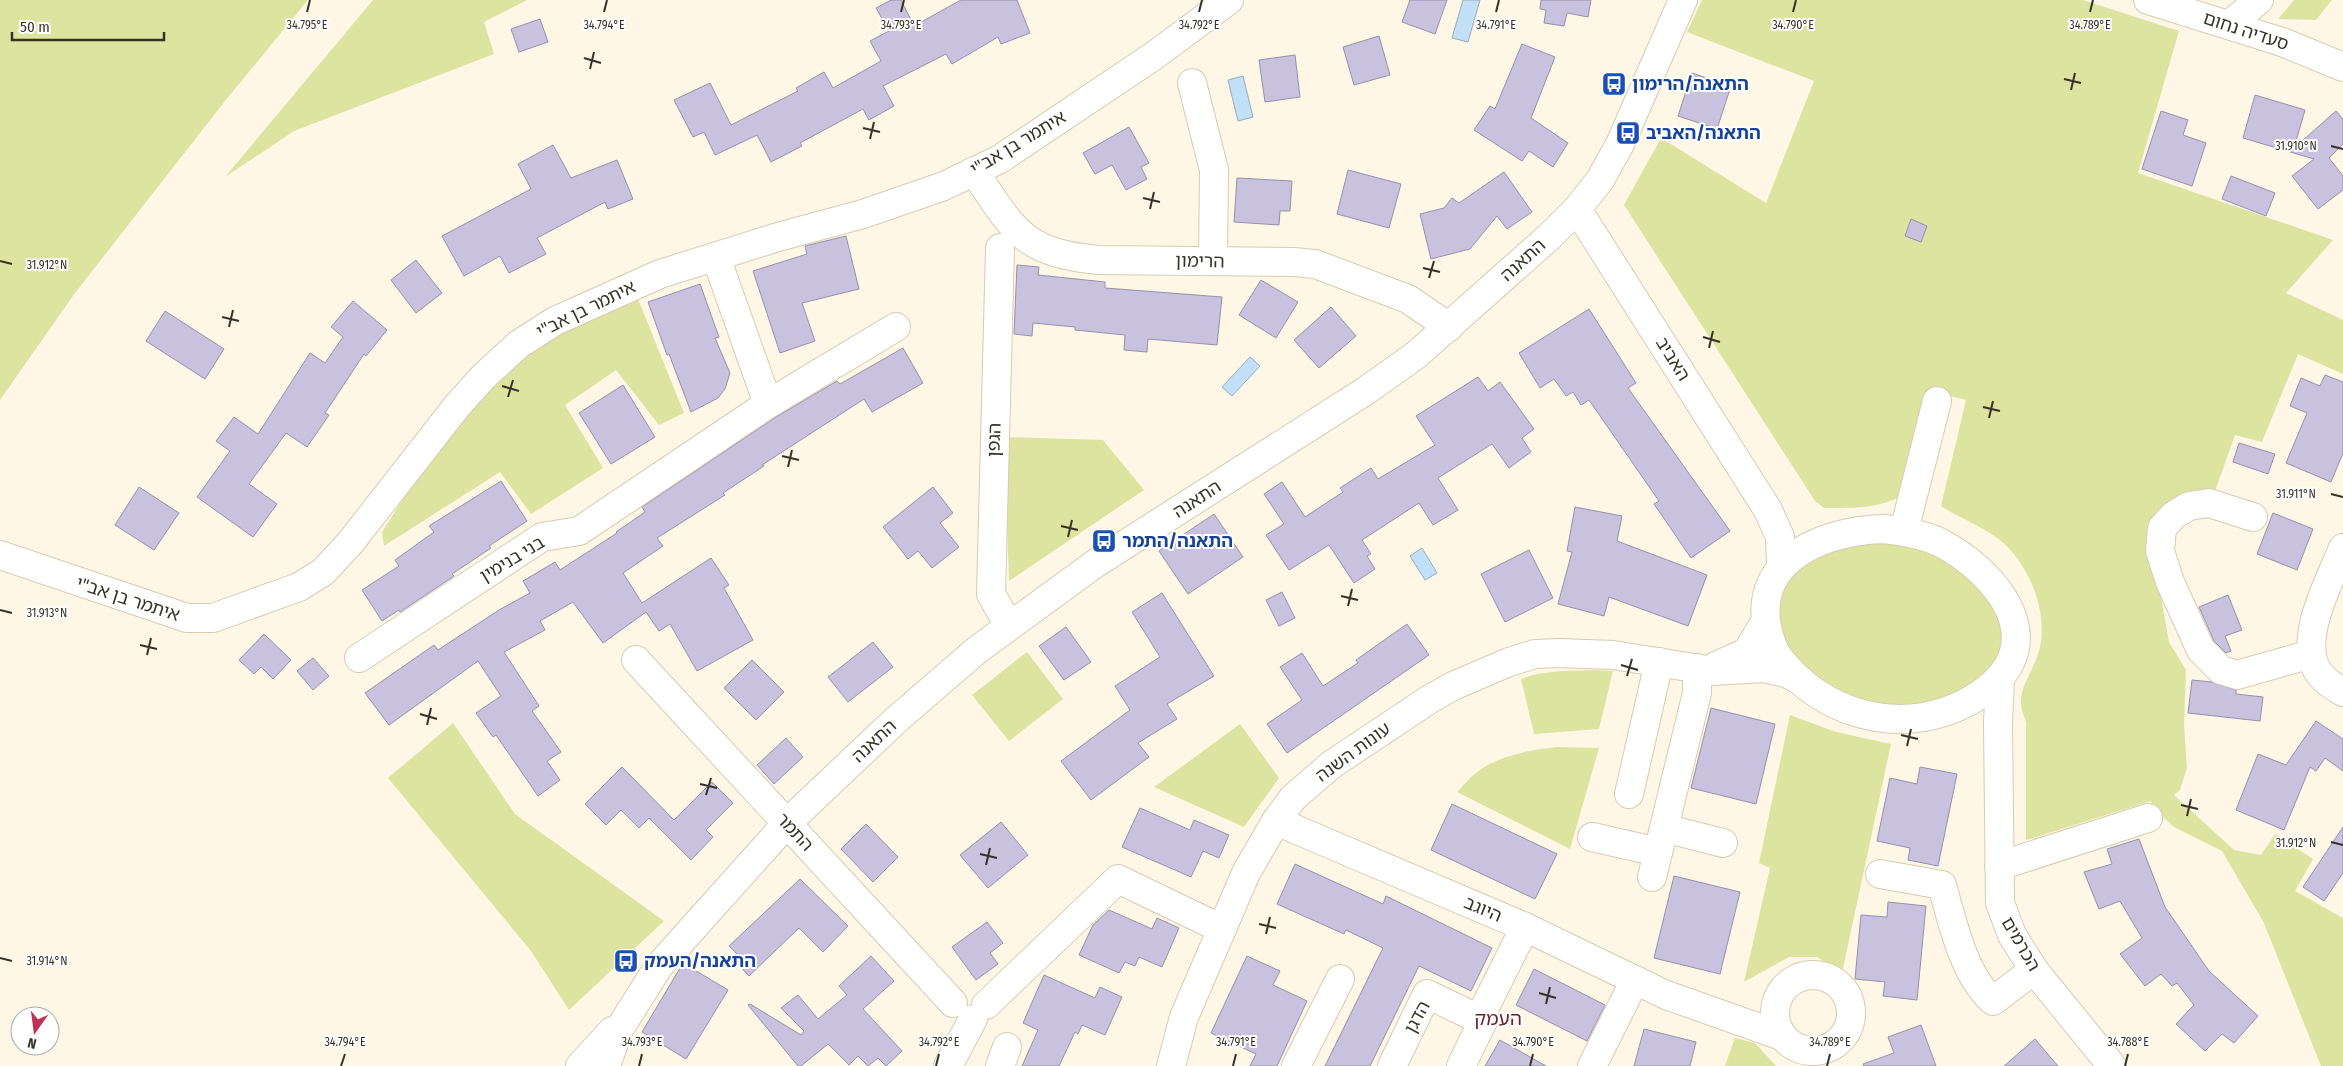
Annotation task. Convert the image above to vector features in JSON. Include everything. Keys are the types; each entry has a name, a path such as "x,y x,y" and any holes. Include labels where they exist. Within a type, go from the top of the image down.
{"street":[{"name":"איתמר בן אב\"י","path":"0,556 187,618 213,618 299,587 323,572 350,542 457,406 484,376 519,344 555,321 660,274 778,237 863,214 944,186 1000,159 1130,71 1230,0"},
{"name":"התאנה","path":"580,1066 626,1015 659,966 787,823 896,720 977,650 1096,564 1367,390 1416,355 1549,237 1577,208 1600,180 1620,144 1683,0"},
{"name":"סעדיה נחום","path":"2148,0 2282,42 2343,67"},
{"path":"2229,26 2259,0"},
{"path":"1192,83 1214,170 1214,261"},
{"name":"הרימון","path":"974,171 1018,233 1043,249 1068,257 1099,260 1315,264 1408,299 1449,327"},
{"name":"האביב","path":"1577,208 1768,510 1780,537 1781,565"},
{"name":"הגפן","path":"1000,248 991,594 1009,626"},
{"path":"716,256 768,404"},
{"name":"בני בנימין","path":"359,658 542,536 578,531 768,404 896,327"},
{"path":"1904,531 1937,401"},
{"path":"2253,518 2209,503 2189,506 2174,515 2162,528 2160,551 2170,582 2200,650 2221,670 2237,675 2311,654"},
{"name":"האביב","path":"1768,510 1781,522 1796,529 1810,533 1838,534"},
{"path":"1861,530 1904,531 1940,542 1961,554 1993,584 2008,607 2016,624 2015,651 2010,664 2000,679 1978,696 1941,712 1910,718 1867,715 1831,702 1800,680 1773,648 1766,622 1770,585 1781,565 1799,551 1838,534 1861,530"},
{"path":"2343,548 2312,632 2311,654 2316,668 2324,679 2343,692"},
{"name":"עונות השנה","path":"1697,668 1716,666 1747,652 1766,622"},
{"name":"עונות השנה","path":"1171,1066 1184,1017 1246,873 1276,821 1293,798 1331,765 1430,699 1481,673 1535,654 1613,655 1730,671 1763,668 1786,673 1800,680"},
{"name":"התמר","path":"636,660 787,823 971,1009"},
{"path":"1629,794 1659,662"},
{"path":"1658,853 1697,693 1697,668"},
{"name":"הכרמים","path":"2000,679 1999,866 2000,903 2004,918 2012,935 2034,970 2112,1066"},
{"name":"הכרמים","path":"1941,712 1979,720 1994,742 1999,768"},
{"path":"1999,866 2148,818"},
{"name":"היוגב","path":"1276,821 1525,927 1635,980 1794,1049"},
{"path":"1592,837 1658,853 1723,843"},
{"path":"1880,874 1942,885 1952,922 1982,992 1985,1006 2034,970"},
{"path":"948,1066 971,1009 1118,880 1222,929"},
{"path":"1461,1066 1483,1021 1484,1009 1525,927"},
{"path":"1806,976 1821,976 1833,981 1843,990 1850,1002 1851,1016 1848,1029 1843,1037 1830,1048 1817,1052 1794,1049 1776,1024 1774,1011 1778,998 1789,984 1806,976"},
{"path":"1296,1066 1340,979"},
{"path":"1592,1066 1635,980"},
{"name":"היוגב","path":"1688,1003 1738,1007 1756,1005 1789,984"},
{"name":"הדגן","path":"1392,1066 1427,994 1483,1021"},
{"name":"התאנה","path":"606,1066 611,1048 626,1015"},
{"path":"1839,1066 1843,1037"}],"green space":[{"path":"0,0 308,0 225,101 75,293 0,400"},
{"path":"373,0 527,0 484,22 494,54 294,131 225,177"},
{"path":"1702,0 2083,0 2179,31 2138,173 2333,240 2286,293 2343,320 2343,374 2298,354 2262,442 2235,435 2214,494 2151,539 2169,642 2186,670 2184,725 2187,768 2180,790 2174,795 2234,850 2261,855 2275,834 2313,859 2295,891 2343,918 2343,1066 2321,1066 2264,923 2222,851 2174,827 2152,807 2151,801 2026,840 2026,723 2021,706 2021,697 2038,654 2042,623 2034,590 2019,560 1990,533 1941,506 1966,400 1931,391 1903,495 1894,500 1875,505 1854,508 1824,508 1815,501 1624,205 1661,138 1766,203 1814,81 1687,32"},
{"path":"2294,0 2332,0 2316,20 2278,19"},
{"path":"638,299 684,413 659,425 616,370 565,405 603,468 531,514 500,472 384,546 382,532 413,484 451,433 492,386 538,346"},
{"path":"1004,437 1103,440 1144,490 1009,581"},
{"path":"1883,537 1956,561 2001,611 2007,649 1974,689 1910,710 1835,695 1781,645 1778,588 1804,558"},
{"path":"1027,652 1063,699 1009,741 972,695"},
{"path":"1613,671 1599,729 1534,734 1521,679 1547,672"},
{"path":"1790,715 1836,732 1891,744 1842,973 1817,957 1789,957 1744,982 1770,868 1759,863"},
{"path":"453,723 515,814 664,921 569,1010 531,951 388,778"},
{"path":"1240,724 1279,778 1244,827 1154,787"},
{"path":"1557,747 1599,748 1570,849 1457,792 1473,775 1494,762 1525,752"},
{"path":"1735,1038 1755,1043 1776,1066 1725,1066"}],"water":[{"path":"1463,0 1480,0 1468,42 1452,38"},
{"path":"1243,76 1253,117 1238,121 1228,80"},
{"path":"1250,357 1260,366 1232,396 1222,387"},
{"path":"1422,548 1437,573 1425,580 1410,556"}],"building":[{"path":"891,0 901,0 914,26 961,0 1017,0 1030,33 1001,44 998,37 952,64 946,54 883,86 894,106 869,120 863,109 800,143 802,146 771,162 757,135 715,155 704,132 693,137 674,100 710,83 731,125 798,91 796,88 824,72 833,88 881,61 870,41 889,31 876,8"},
{"path":"1410,0 1447,0 1435,34 1402,22"},
{"path":"1541,0 1591,0 1588,17 1567,13 1564,26 1544,23 1546,10 1540,9"},
{"path":"540,19 548,42 519,52 511,29"},
{"path":"1379,36 1390,75 1354,85 1343,47"},
{"path":"1522,44 1555,57 1531,118 1568,143 1553,167 1529,151 1522,161 1474,130 1490,106 1495,109"},
{"path":"1295,55 1300,97 1265,102 1259,60"},
{"path":"1692,73 1731,86 1717,129 1678,116"},
{"path":"2255,95 2305,110 2294,148 2336,111 2343,119 2343,144 2329,158 2343,176 2343,190 2318,209 2292,176 2314,159 2243,138"},
{"path":"2161,111 2188,120 2183,135 2206,143 2192,186 2142,169"},
{"path":"1129,127 1149,163 1141,167 1147,179 1126,190 1112,165 1095,174 1083,153"},
{"path":"553,145 571,178 617,160 633,199 608,209 605,202 537,238 546,254 509,273 500,256 464,276 442,236 531,189 518,164"},
{"path":"1348,170 1401,184 1389,228 1337,214"},
{"path":"1504,172 1532,212 1507,229 1497,216 1470,249 1431,259 1420,214 1444,208 1452,198 1459,203"},
{"path":"2231,176 2275,193 2266,216 2222,199"},
{"path":"1237,178 1292,181 1290,211 1280,211 1279,225 1234,222"},
{"path":"1911,219 1927,226 1921,242 1905,236"},
{"path":"846,236 859,289 802,303 815,341 780,353 753,271 807,254 805,246"},
{"path":"416,260 442,293 416,313 391,280"},
{"path":"1017,265 1039,267 1038,275 1105,282 1105,288 1222,297 1217,345 1148,339 1147,352 1124,350 1125,335 1075,330 1075,327 1033,323 1032,336 1014,334"},
{"path":"1261,280 1298,302 1276,338 1239,315"},
{"path":"700,284 719,337 715,338 730,373 725,389 718,398 691,412 669,354 667,355 648,302"},
{"path":"353,301 387,330 366,356 364,354 325,413 329,415 307,447 286,433 249,484 277,504 253,537 197,497 230,451 216,441 234,417 258,434 310,353 325,363 343,337 331,327"},
{"path":"1331,307 1356,336 1319,368 1294,340"},
{"path":"1589,309 1636,383 1628,388 1730,531 1691,558 1654,504 1659,501 1589,400 1581,405 1573,392 1566,396 1554,379 1540,388 1519,353"},
{"path":"165,311 224,349 205,379 146,341"},
{"path":"903,348 923,383 872,412 864,399 762,465 764,466 723,493 725,495 657,538 663,546 623,573 642,603 711,558 729,585 724,588 753,640 697,671 670,624 659,631 646,612 603,643 573,602 540,621 545,630 504,652 539,706 532,711 561,752 547,761 560,780 538,796 496,735 493,737 476,713 501,696 478,661 389,725 365,693 434,645 438,650 499,610 530,593 523,581 555,562 560,570 617,533 645,512 642,507 776,417 837,381 840,384"},
{"path":"2325,375 2343,382 2343,453 2331,482 2286,463 2307,413 2290,406 2301,378 2320,386"},
{"path":"1478,377 1488,391 1500,382 1534,429 1522,438 1531,452 1509,468 1492,444 1438,478 1458,510 1433,525 1419,503 1362,540 1371,554 1367,556 1375,569 1354,583 1329,545 1289,570 1266,535 1284,524 1264,494 1282,482 1305,517 1343,492 1340,488 1371,468 1378,479 1435,445 1416,416"},
{"path":"623,385 655,437 611,464 579,413"},
{"path":"2239,443 2275,454 2268,474 2233,462"},
{"path":"501,481 527,521 489,546 491,548 452,574 454,576 400,612 399,610 382,621 362,590 399,566 395,560 434,532 429,526"},
{"path":"139,487 179,513 154,550 115,525"},
{"path":"933,487 953,513 940,523 959,547 932,568 918,551 908,559 883,527"},
{"path":"1575,507 1622,516 1617,541 1707,575 1688,626 1609,597 1604,616 1558,604 1572,552 1567,551"},
{"path":"2273,513 2313,529 2297,570 2257,554"},
{"path":"1214,514 1243,557 1188,594 1159,551"},
{"path":"1529,550 1553,598 1505,622 1481,574"},
{"path":"1282,592 1295,618 1279,626 1266,600"},
{"path":"1162,593 1214,676 1167,704 1177,719 1138,743 1149,757 1091,800 1061,761 1130,710 1115,686 1160,657 1132,612"},
{"path":"2228,595 2242,630 2225,636 2231,651 2226,653 2214,641 2199,607"},
{"path":"1407,624 1429,655 1287,753 1267,724 1302,700 1280,667 1302,653 1323,686 1358,663 1356,660"},
{"path":"1066,627 1091,662 1064,680 1039,646"},
{"path":"264,634 291,660 273,679 261,667 254,674 239,660"},
{"path":"873,642 893,667 848,702 828,677"},
{"path":"313,658 329,676 313,690 297,671"},
{"path":"752,660 784,692 756,720 724,688"},
{"path":"2192,680 2212,682 2236,690 2236,694 2263,697 2260,721 2188,713"},
{"path":"1711,708 1775,724 1756,804 1691,788"},
{"path":"2316,721 2343,739 2343,771 2325,758 2316,771 2310,767 2284,830 2236,810 2258,754 2286,765"},
{"path":"786,738 803,757 774,784 757,765"},
{"path":"622,767 674,820 712,782 733,803 706,830 713,837 691,860 649,818 639,828 621,810 606,825 585,804"},
{"path":"1920,767 1957,774 1938,866 1908,860 1910,848 1877,841 1890,778 1917,784"},
{"path":"1452,804 1557,854 1535,899 1431,850"},
{"path":"1140,808 1190,830 1194,820 1229,835 1219,858 1203,851 1191,877 1122,847"},
{"path":"1001,822 1028,855 988,888 960,855"},
{"path":"866,824 898,857 873,882 841,849"},
{"path":"2343,827 2343,873 2324,901 2303,887"},
{"path":"2139,839 2165,907 2209,971 2258,1016 2234,1043 2222,1034 2205,1051 2176,1024 2194,1005 2177,983 2172,986 2161,974 2145,986 2120,954 2142,938 2120,901 2099,909 2084,872 2112,864 2107,849"},
{"path":"1295,864 1383,904 1386,896 1492,948 1471,991 1419,966 1370,1066 1325,1066 1383,948 1346,930 1344,934 1277,904"},
{"path":"1674,876 1740,892 1720,974 1654,958"},
{"path":"800,879 848,926 823,952 799,928 749,976 732,958 737,954 729,946"},
{"path":"1888,902 1926,906 1917,1000 1883,996 1885,982 1855,979 1861,915 1887,917"},
{"path":"1109,910 1152,929 1157,918 1179,928 1162,967 1139,957 1135,966 1125,962 1119,973 1079,955 1093,925"},
{"path":"987,922 1003,943 990,953 998,964 976,980 952,947"},
{"path":"871,956 894,981 863,1009 902,1051 886,1066 878,1058 868,1066 858,1056 849,1065 828,1044 801,1066 798,1066 748,1005 750,1004 801,1035 804,1031 781,1008 798,995 818,1019 847,995 839,986"},
{"path":"1247,956 1280,971 1273,985 1307,1001 1277,1066 1250,1066 1256,1054 1211,1033"},
{"path":"683,963 728,990 686,1059 642,1032"},
{"path":"1534,969 1605,1005 1587,1041 1516,1005"},
{"path":"1044,975 1095,998 1100,987 1122,997 1105,1035 1082,1025 1078,1034 1075,1032 1059,1066 1022,1066 1038,1030 1023,1023"},
{"path":"1921,1025 1936,1066 1864,1066 1863,1064 1894,1053 1888,1037"},
{"path":"1644,1029 1696,1042 1690,1066 1634,1066"},
{"path":"2035,1039 2058,1066 2004,1066"},
{"path":"1500,1040 1546,1066 1485,1066"}],"place":[{"name":"התאנה/הרימון","path":"1614,84"},
{"name":"התאנה/האביב","path":"1628,133"},
{"name":"התאנה/התמר","path":"1104,541"},
{"name":"התאנה/העמק","path":"626,961"}],"district":[{"name":"העמק","path":"1498,1018"}]}
